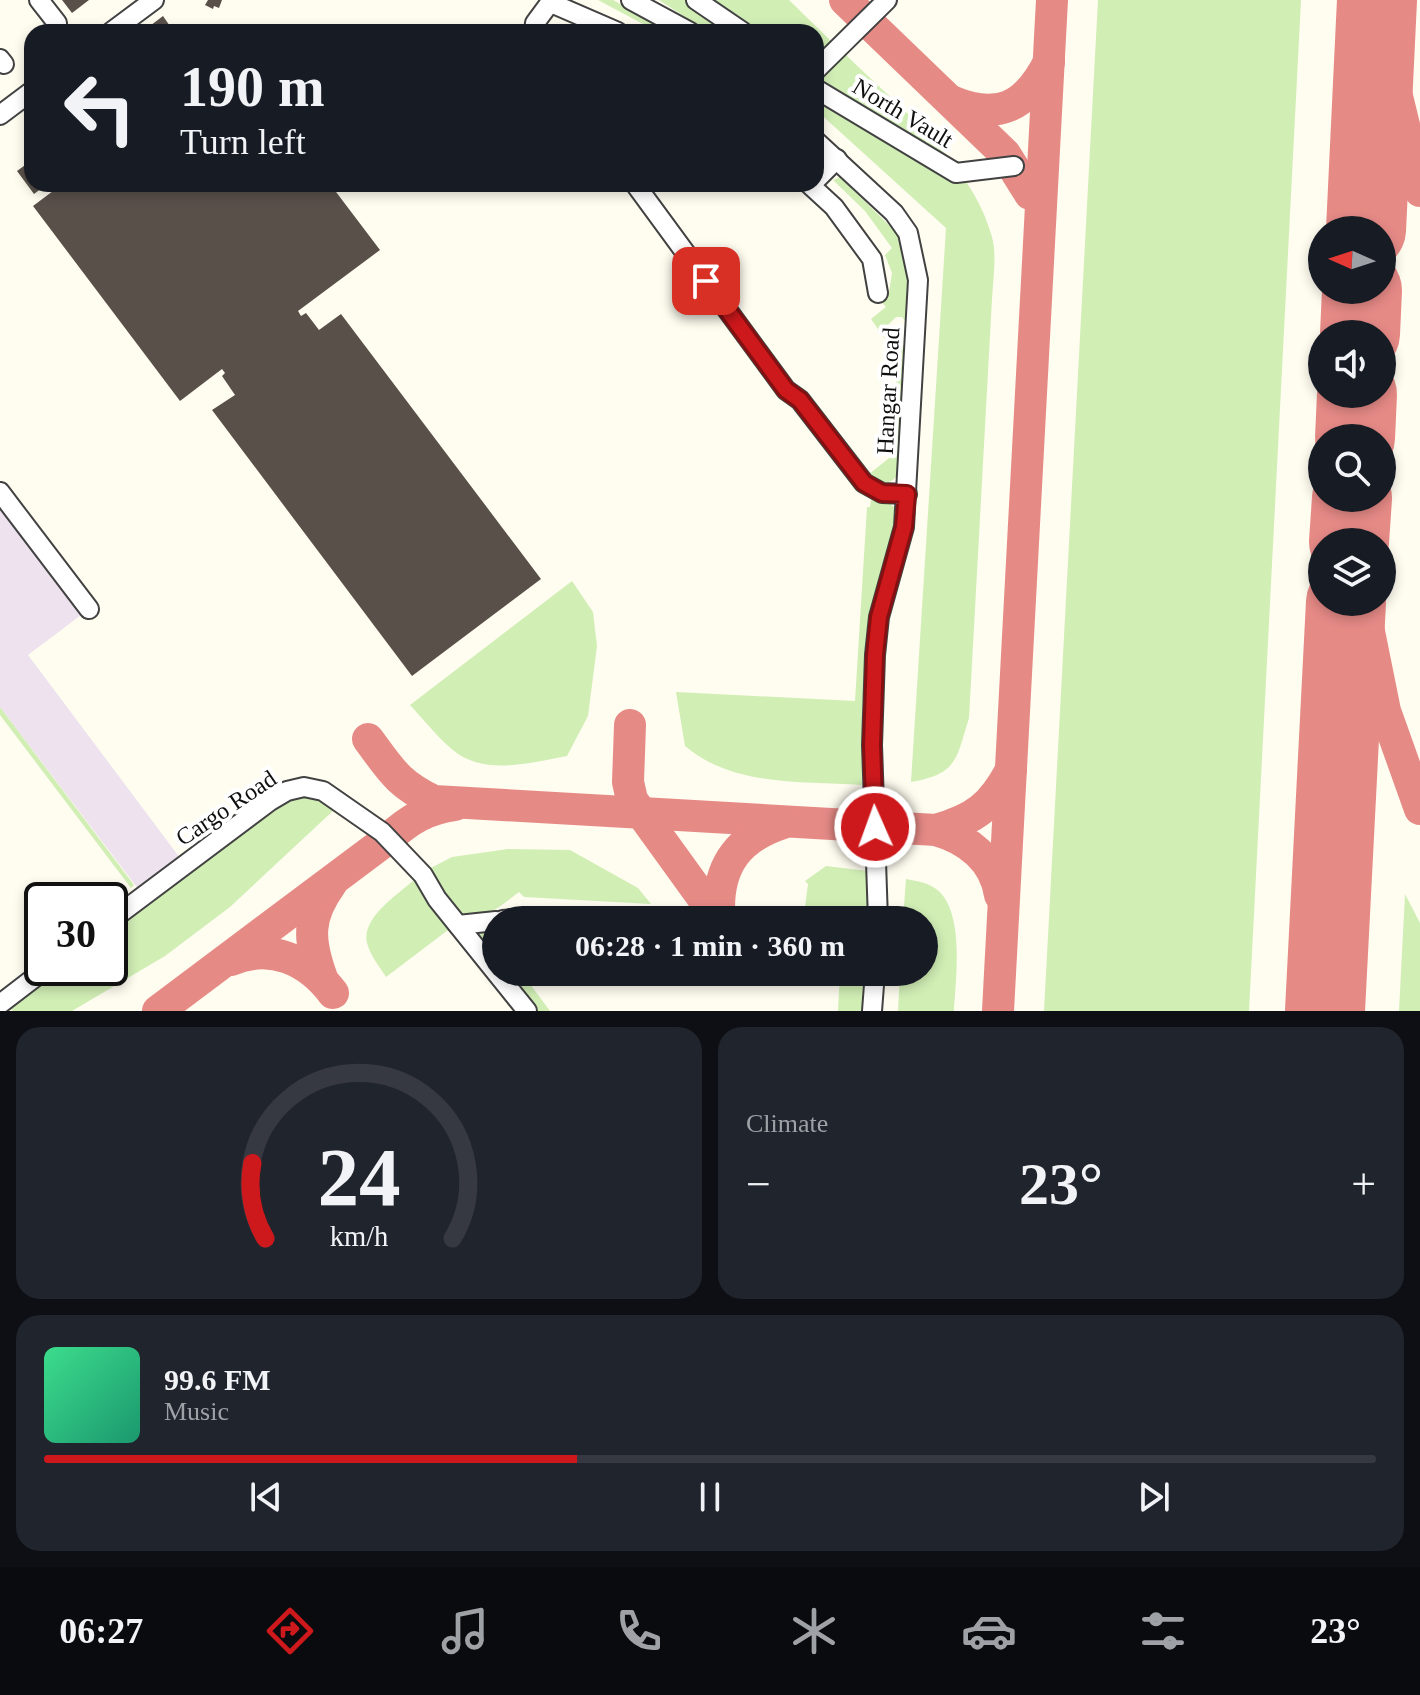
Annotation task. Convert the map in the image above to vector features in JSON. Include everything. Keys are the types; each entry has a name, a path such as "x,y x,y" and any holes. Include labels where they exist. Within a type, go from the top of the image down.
{"street":[{"path":"39,0 57,23"},
{"path":"122,24 154,0"},
{"path":"631,0 675,24"},
{"path":"696,0 731,24"},
{"path":"824,62 887,0"},
{"path":"535,24 552,2 600,24"},
{"name":"North Vault","path":"824,94 956,173 1014,166"},
{"path":"0,115 24,97"},
{"name":"Hangar Road","path":"824,148 894,213 908,233 918,280 904,527 879,617 875,655 872,745 878,906"},
{"path":"824,172 837,159"},
{"path":"641,192 786,390 800,400 864,483 882,493 907,494"},
{"path":"818,192 834,207 872,259 878,293"},
{"path":"0,492 89,609"},
{"name":"Cargo Road","path":"128,908 270,801 287,791 304,787 323,791 382,832 423,875 458,925 527,1011"},
{"path":"458,925 482,922"},
{"path":"0,1004 24,986"},
{"path":"872,1011 874,986"}],"shaded area":[{"path":"0,508 81,615 28,655 180,858 139,890 0,707"}],"green space":[{"path":"598,0 613,0 656,24 643,24"},
{"path":"659,0 686,0 721,24 696,24"},
{"path":"710,0 789,0 814,24 744,24"},
{"path":"1098,0 1301,0 1249,1011 1044,1011"},
{"path":"824,34 832,42 824,50"},
{"path":"843,52 930,136 968,184 982,210 994,252 969,718 957,754 947,769 911,782 946,228 824,117 824,72"},
{"path":"840,177 897,233 910,264 907,323 902,317 896,317 888,325 891,343 906,346 900,470 893,480 886,482 873,480 869,474 893,455 897,356 871,319 886,307 880,300 889,292 892,273 885,255 892,248 865,211 833,180"},
{"path":"871,500 888,502 895,508 896,521 869,619 862,708 862,785 793,782 747,775 725,769 685,746 676,692 855,701 867,507 870,507"},
{"path":"572,581 593,612 597,646 588,716 567,756 526,764 498,765 484,764 458,754 410,705"},
{"path":"0,707 134,885 131,888 128,882 0,715"},
{"path":"304,795 320,798 335,809 230,907 165,956 128,978 128,916 284,801"},
{"path":"508,849 570,850 638,888 651,904 524,897 519,892 500,906 482,906 482,913 457,912 425,871 452,857"},
{"path":"826,866 868,871 869,906 805,906 808,884 805,881"},
{"path":"415,879 452,927 386,977 370,952 367,933 375,915"},
{"path":"906,879 925,883 945,899 951,912 957,946 954,1011 898,1011 899,986 938,986 938,906 904,906"},
{"path":"1405,894 1420,923 1420,1011 1399,1011"},
{"path":"482,933 482,946 475,937"},
{"path":"34,986 114,986 72,1011 13,1011 8,1005"},
{"path":"512,986 531,986 550,1011 531,1011"},
{"path":"839,986 866,986 864,1011 838,1011"}],"building":[{"path":"62,0 89,0 72,13"},
{"path":"208,0 222,0 219,8 214,6 213,9 205,5"},
{"path":"163,16 168,24 152,24"},
{"path":"24,166 24,180 17,171"},
{"path":"52,192 336,192 380,250 298,311 301,316 306,313 319,330 341,314 541,579 412,676 212,410 235,395 222,376 225,373 222,369 180,401 33,206"}],"taxiway":[{"path":"845,0 1005,154 1030,194"},
{"path":"998,1011 1052,0"},
{"path":"1385,0 1393,80 1420,191"},
{"path":"951,101 983,110 1009,106 1031,90 1049,62"},
{"path":"1357,512 1357,528"},
{"path":"1366,616 1385,711 1420,809"},
{"path":"630,725 628,782 632,800 709,906"},
{"path":"368,739 403,782 434,801 936,830 969,845 986,861 1000,895"},
{"path":"936,830 962,821 981,809 997,793 1011,770"},
{"path":"158,1011 404,825 427,812 455,805"},
{"path":"719,906 723,878 735,854 755,836 783,823"},
{"path":"322,978 314,952 312,929 318,907 331,884"},
{"path":"231,960 260,953 288,958 312,972 333,993"}],"runway":[{"path":"1367,216 1377,0"},
{"path":"1361,304 1361,320"},
{"path":"1356,408 1356,424"},
{"path":"1350,528 1351,512"},
{"path":"1325,1011 1345,616"}],"route":[{"path":"706,281 786,390 800,400 864,483 882,493 907,494 904,527 879,617 875,655 872,745 875,827"}]}
